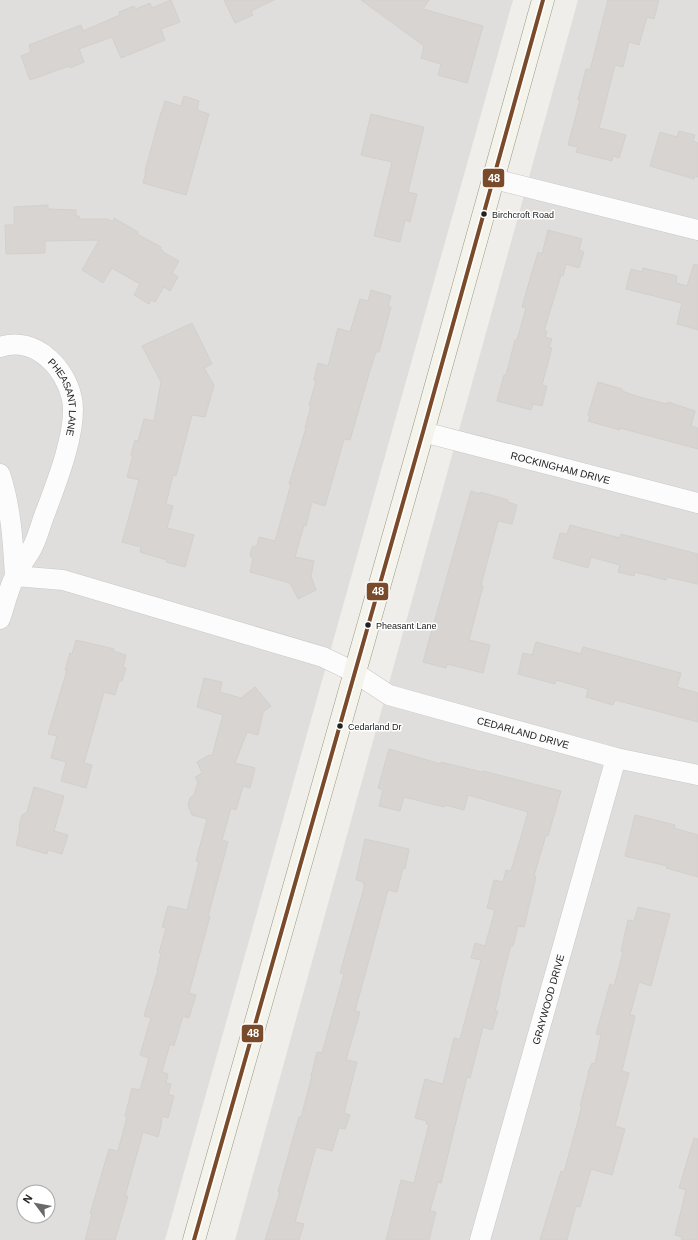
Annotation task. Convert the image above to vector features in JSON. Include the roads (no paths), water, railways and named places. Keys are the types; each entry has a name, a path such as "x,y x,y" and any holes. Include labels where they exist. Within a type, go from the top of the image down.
{"street":[{"path":"194,1240 423,432 543,0"},
{"path":"494,179 698,230"},
{"name":"PHEASANT LANE","path":"0,347 22,345 35,349 46,356 60,371 65,380 72,400 73,410 73,420 60,472 32,549 15,576 0,619"},
{"name":"ROCKINGHAM DRIVE","path":"423,432 698,503"},
{"name":"PHEASANT LANE","path":"0,474 6,493 13,542 15,576"},
{"path":"15,576 63,580 323,657 354,672"},
{"name":"CEDARLAND DRIVE","path":"354,672 389,695 616,758 698,775"},
{"name":"GRAYWOOD DRIVE","path":"480,1240 616,758"}],"place":[{"name":"Birchcroft Road","path":"484,214"},
{"name":"Pheasant Lane","path":"368,625"},
{"name":"Cedarland Dr","path":"340,726"}]}
